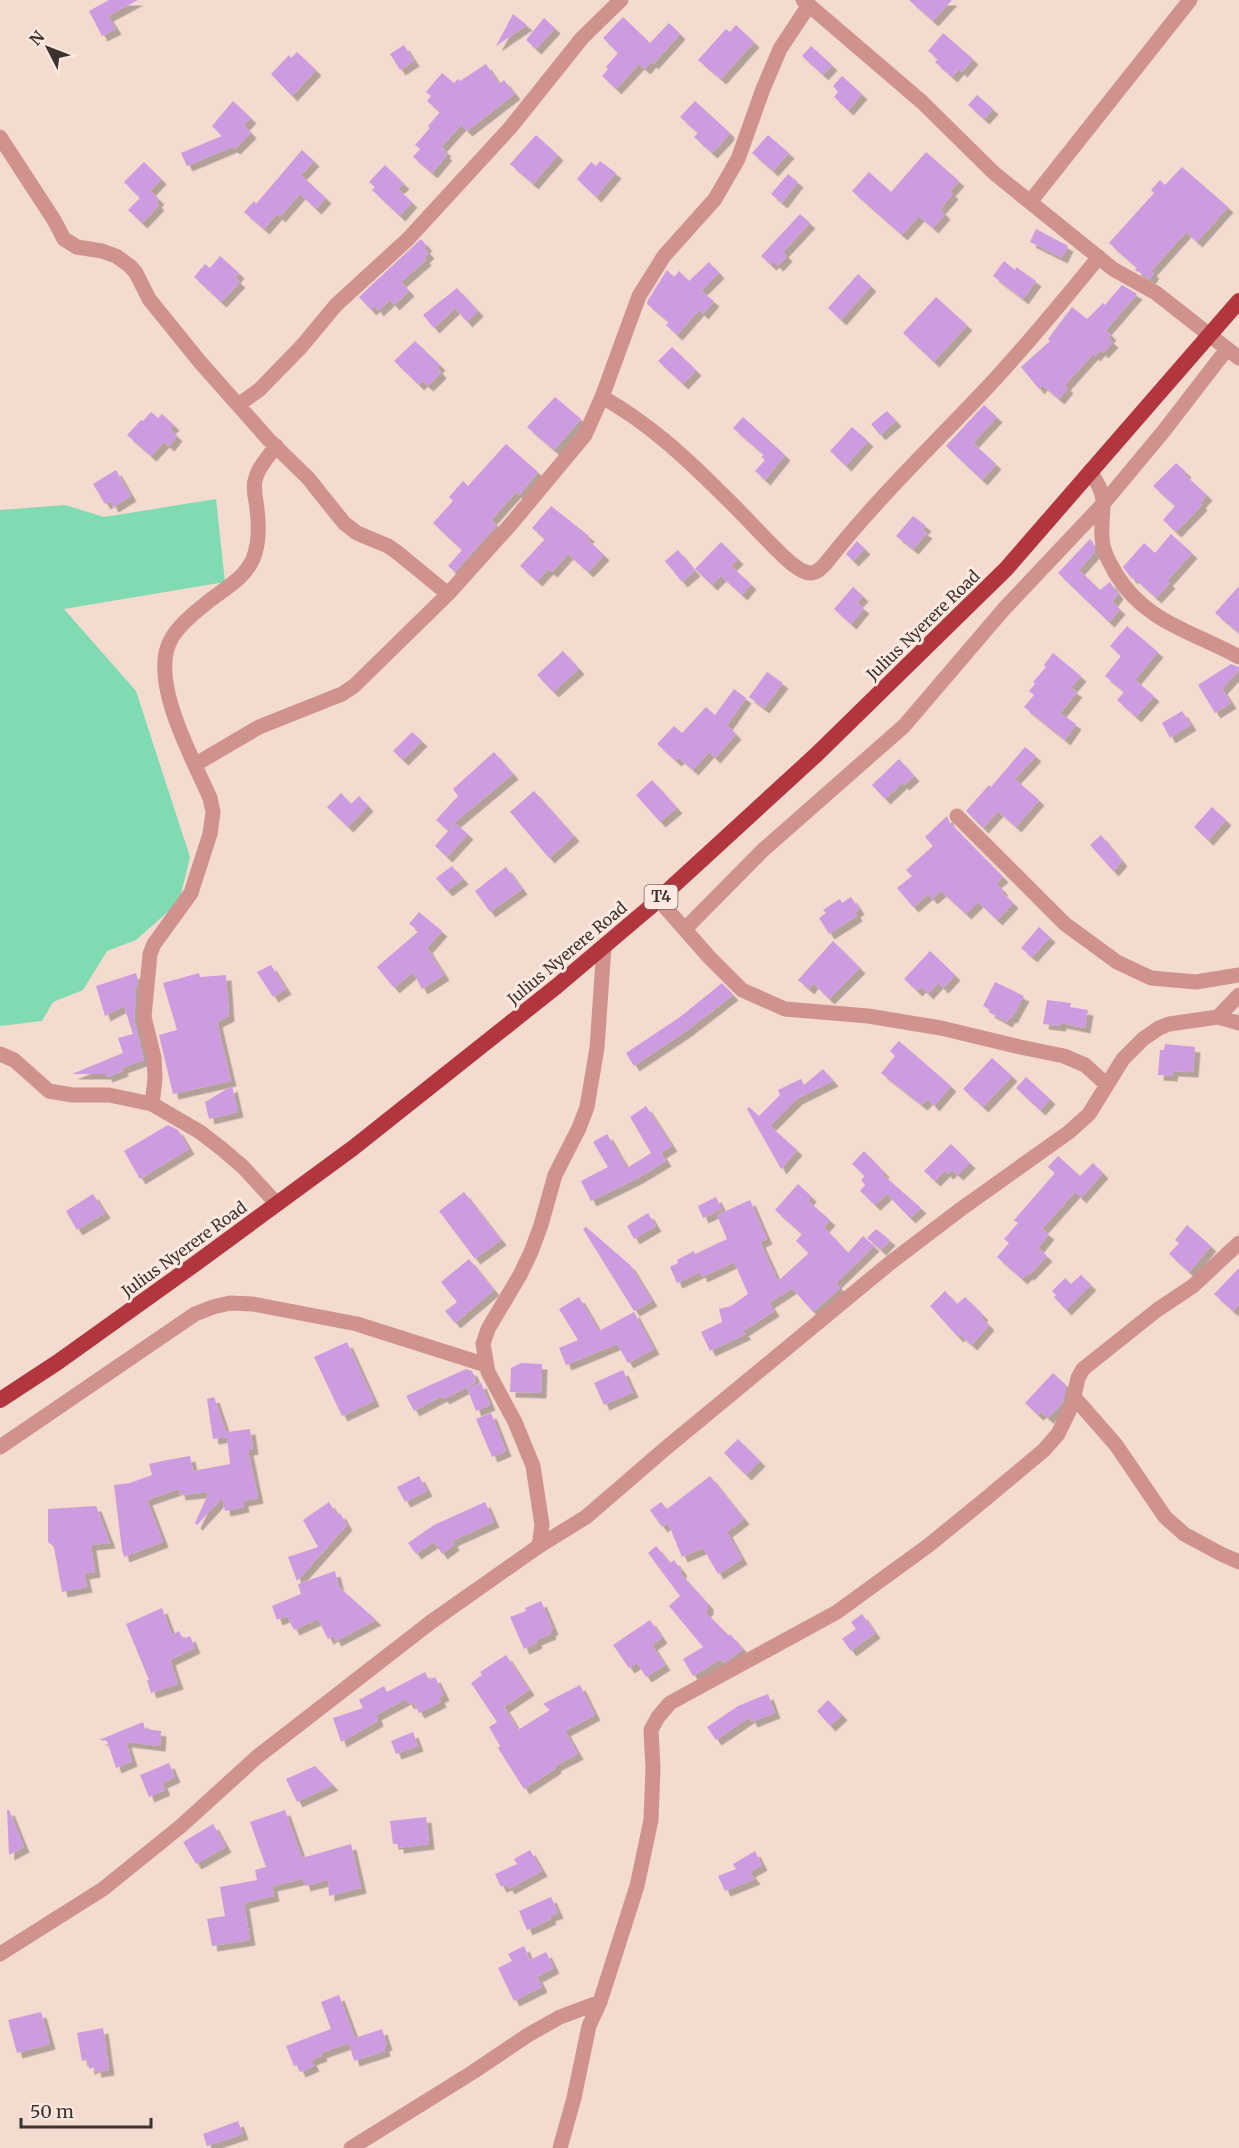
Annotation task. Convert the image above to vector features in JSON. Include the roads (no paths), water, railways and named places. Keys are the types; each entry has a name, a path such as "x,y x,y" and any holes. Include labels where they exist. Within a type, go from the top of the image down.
{"highway":[{"name":"Julius Nyerere Road","path":"0,1399 67,1356 353,1148 604,947 817,754 1006,569 1239,301"}],"street":[{"path":"238,405 259,390 336,306 408,239 510,128 582,38 621,0"},
{"path":"1030,202 1190,0"},
{"path":"196,764 259,727 342,694 366,675 448,594 511,524 585,435 602,397 639,296 664,256 698,219 721,189 738,159 780,49 806,3 922,102 994,174 1113,269 1156,293 1233,353 1103,504 1004,609 904,726 763,850 685,929"},
{"path":"0,137 64,239 77,247 102,251 123,260 130,266 136,273 148,299 200,362 308,478 347,527 398,553 448,594"},
{"path":"602,397 629,412 657,434 720,492 788,560 810,574 818,572 871,509 985,390 1054,313 1099,257"},
{"path":"152,1104 155,1079 153,1057 144,1017 150,954 154,944 191,892 210,834 213,812 210,798 172,710 164,668 168,646 175,633 191,616 237,581 247,570 254,557 257,544 255,477 276,446"},
{"path":"1090,471 1100,489 1103,504 1101,529 1103,547 1115,572 1135,600 1163,621 1212,642 1239,657"},
{"path":"957,816 1065,924 1117,962 1151,978 1196,982 1239,975"},
{"path":"658,899 716,965 742,990 785,1008 868,1016 941,1028 1064,1056 1085,1065 1107,1085"},
{"path":"539,1546 542,1525 533,1466 514,1422 493,1385 486,1365 483,1344 488,1329 531,1252 541,1226 555,1175 587,1107 597,1048 604,947"},
{"path":"1218,1017 1239,995"},
{"path":"0,1954 103,1889 181,1826 257,1757 432,1622 539,1546 586,1517 666,1448 891,1263 1069,1132 1089,1114 1128,1054 1143,1039 1169,1024 1218,1017 1239,1023"},
{"path":"0,1054 14,1060 50,1091 65,1094 109,1095 152,1104 200,1132 222,1149 243,1167 277,1204"},
{"path":"560,2148 574,2098 589,2026 600,2002 637,1886 651,1820 653,1768 651,1730 658,1717 670,1703 837,1612 929,1545 1044,1450 1058,1434 1083,1369 1157,1310 1179,1297 1239,1243"},
{"path":"0,1447 195,1314 230,1303 253,1304 357,1324 486,1365"},
{"path":"1074,1397 1116,1445 1165,1517 1184,1534 1239,1562"},
{"path":"351,2148 528,2035 560,2017 600,2002"}]}
